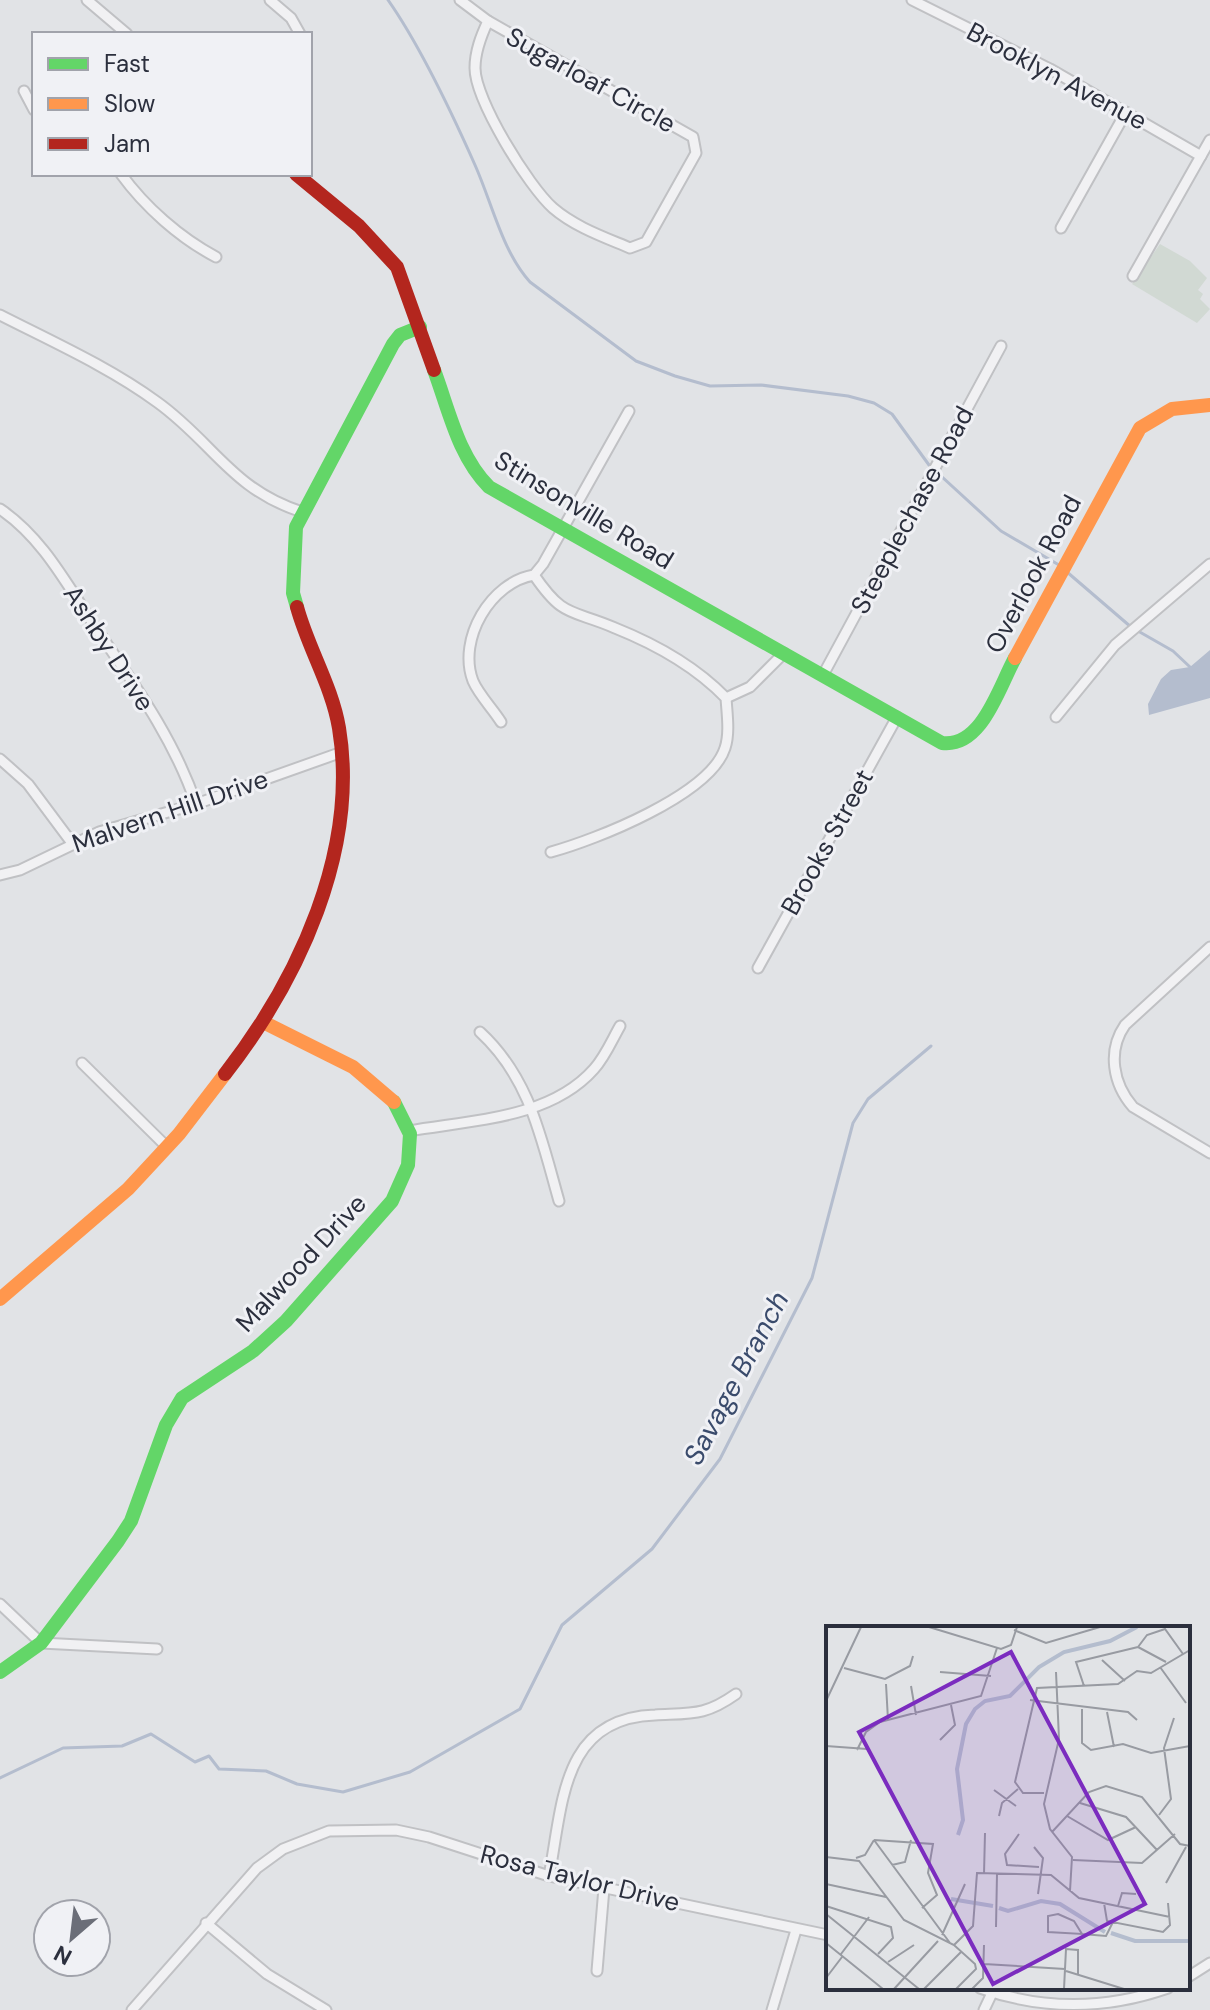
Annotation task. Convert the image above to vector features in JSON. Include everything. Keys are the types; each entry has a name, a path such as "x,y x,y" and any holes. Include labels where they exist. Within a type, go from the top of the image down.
{"street":[{"path":"87,0 125,32"},
{"path":"270,0 291,18 299,32"},
{"name":"Sugarloaf Circle","path":"460,0 488,21 693,137 696,153 646,242 630,248 575,224 552,207 525,175 497,127 475,72 481,36 488,21"},
{"name":"Brooklyn Avenue","path":"912,0 1007,46 1201,156"},
{"path":"24,91 32,106"},
{"path":"1061,228 1126,112"},
{"path":"1133,276 1210,140"},
{"path":"123,176 150,208 198,247 216,257"},
{"name":"Stinsonville Road","path":"298,176 388,254 397,267 455,429 473,471 489,487 897,717"},
{"path":"0,315 134,386 181,421 246,486 302,512"},
{"path":"0,1299 128,1189 167,1147 223,1079 263,1022 300,952 331,869 343,805 343,752 333,703 306,640 293,593 293,551 302,512 393,344 400,335 420,327"},
{"name":"Steeplechase Road","path":"823,675 1001,346"},
{"name":"Overlook Road","path":"897,717 942,743 953,745 972,735 1140,428 1159,412 1183,405 1210,405"},
{"path":"501,722 474,682 469,662 470,644 489,601 525,577 534,575 564,529 629,411"},
{"name":"Ashby Drive","path":"0,509 17,520 44,549 148,706 186,775 196,804"},
{"path":"1056,717 1115,645 1210,564"},
{"path":"534,575 561,609 618,629 654,648 703,676 726,698 725,749 707,773 649,814 607,833 551,852"},
{"path":"726,698 750,687 784,653"},
{"name":"Brooks Street","path":"758,968 897,717"},
{"name":"Malvern Hill Drive","path":"0,875 20,870 72,843 196,804 343,752"},
{"path":"0,759 28,784 72,843"},
{"path":"1210,947 1125,1025 1117,1038 1114,1066 1118,1082 1133,1107 1210,1153"},
{"name":"Malwood Drive","path":"0,1672 41,1643 131,1521 160,1440 182,1398 253,1351 286,1321 392,1201 409,1165 409,1131 400,1106 389,1091 346,1064 263,1022"},
{"path":"409,1131 533,1108 571,1089 596,1068 620,1026"},
{"path":"480,1032 509,1062 533,1108 559,1201"},
{"path":"82,1063 167,1147"},
{"path":"0,1604 41,1643 157,1649"},
{"path":"549,1876 572,1768 581,1747 591,1738 637,1716 708,1712 736,1694"},
{"name":"Rosa Taylor Drive","path":"132,2010 238,1886 283,1849 311,1835 359,1828 418,1834 549,1876 826,1935"},
{"path":"597,1971 604,1888"},
{"path":"206,1923 267,1974 326,2010"},
{"path":"772,2010 796,1930"},
{"path":"1190,1976 1210,1963"},
{"path":"985,1990 1044,2007 1075,2008 1128,2001 1162,1990"},
{"path":"984,2010 992,1993"}],"shaded area":[{"path":"1160,244 1190,261 1207,278 1198,290 1203,294 1200,299 1210,309 1197,323 1132,284"}],"water":[{"path":"1210,650 1210,698 1149,715 1148,704 1161,679 1171,670 1190,667"}],"waterway":[{"path":"388,0 435,80 475,165 512,256 530,282 636,361 675,376 710,386 761,385 848,396 874,403 892,414 929,465 1001,531 1059,565"},
{"path":"1067,572 1131,627"},
{"path":"1138,631 1173,651 1190,667"},
{"name":"Savage Branch","path":"0,1778 63,1748 122,1746 151,1734 195,1762 209,1756 219,1769 266,1771 297,1784 343,1792 410,1772 520,1709 562,1625 652,1549 720,1459 812,1278 853,1123 868,1099 931,1046"}],"traffic: fast":[{"path":"297,607 293,593 296,527 393,344 400,335 420,327"},
{"path":"434,370 462,447 478,475 489,487 942,743 956,742 978,726 988,713 1015,658"},
{"path":"0,1672 41,1643 118,1541 131,1521 166,1425 182,1398 253,1351 286,1321 392,1201 408,1165 410,1134 394,1102"}],"traffic: slow":[{"path":"1015,658 1140,428 1172,409 1210,405"},
{"path":"263,1022 353,1067 394,1102"},
{"path":"0,1299 128,1189 179,1134 225,1074"}],"traffic: jam":[{"path":"298,176 359,226 397,267 434,370"},
{"path":"225,1074 277,997 299,955 331,866 340,820 343,774 336,712 297,607"}]}
